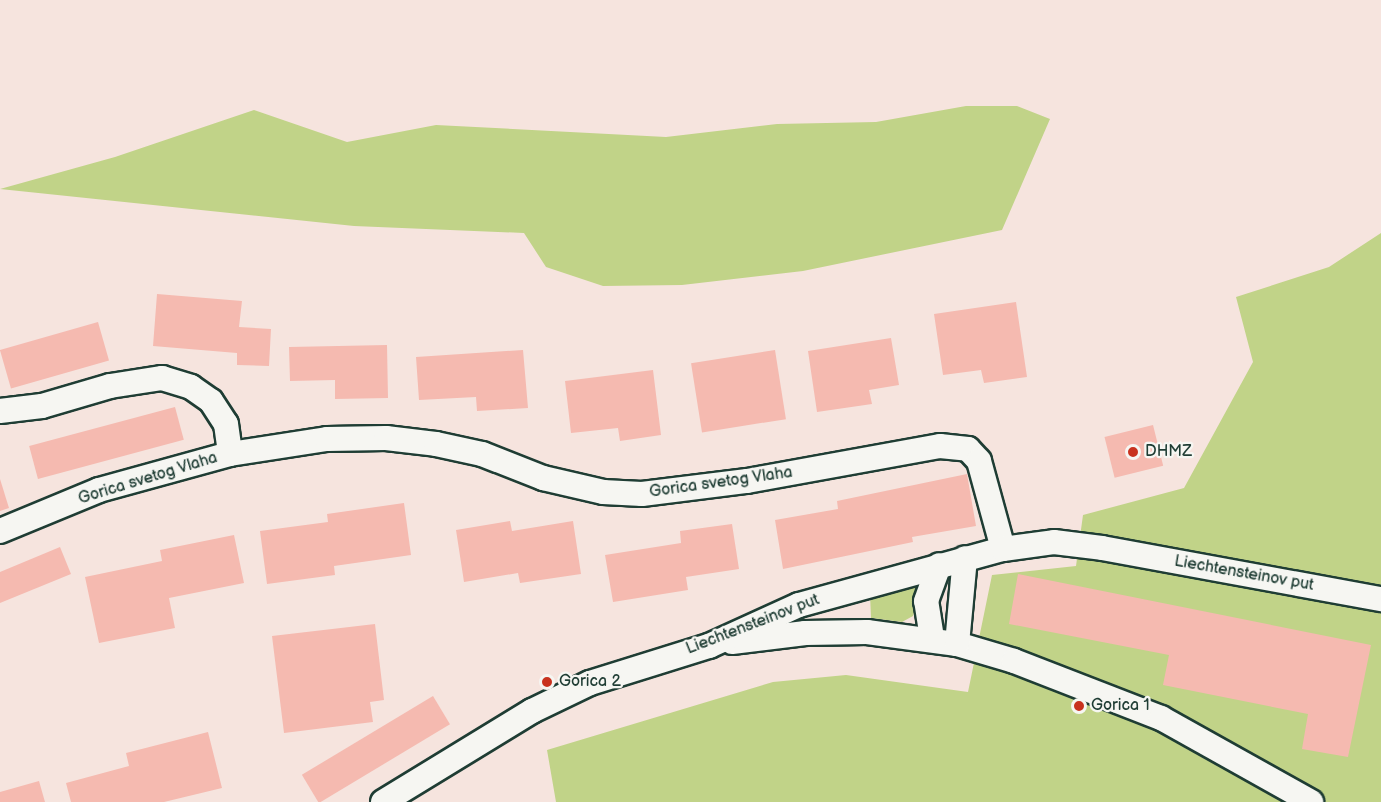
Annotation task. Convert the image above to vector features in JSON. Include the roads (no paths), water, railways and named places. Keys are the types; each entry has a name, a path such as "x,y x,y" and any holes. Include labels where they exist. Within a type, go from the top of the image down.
{"street":[{"name":"Gorica svetog Vlaha","path":"0,411 42,406 110,386 162,378 191,387 211,401 226,424 230,454"},
{"name":"Gorica svetog Vlaha","path":"0,531 99,490 230,454 327,439 386,438 482,454 543,478 603,492 642,494 747,481 940,446 968,449 979,461 1004,549"},
{"name":"Liechtensteinov put","path":"383,802 532,711 590,682 709,646 799,605 1004,549 1054,542 1102,548 1381,600"},
{"path":"957,644 965,558"},
{"path":"932,638 926,601 939,565"},
{"path":"709,646 805,633 932,638 957,644 1014,661 1161,718 1311,802"}],"place":[{"name":"DHMZ","path":"1133,452"},
{"name":"Gorica 2","path":"547,682"},
{"name":"Gorica 1","path":"1079,706"}]}
